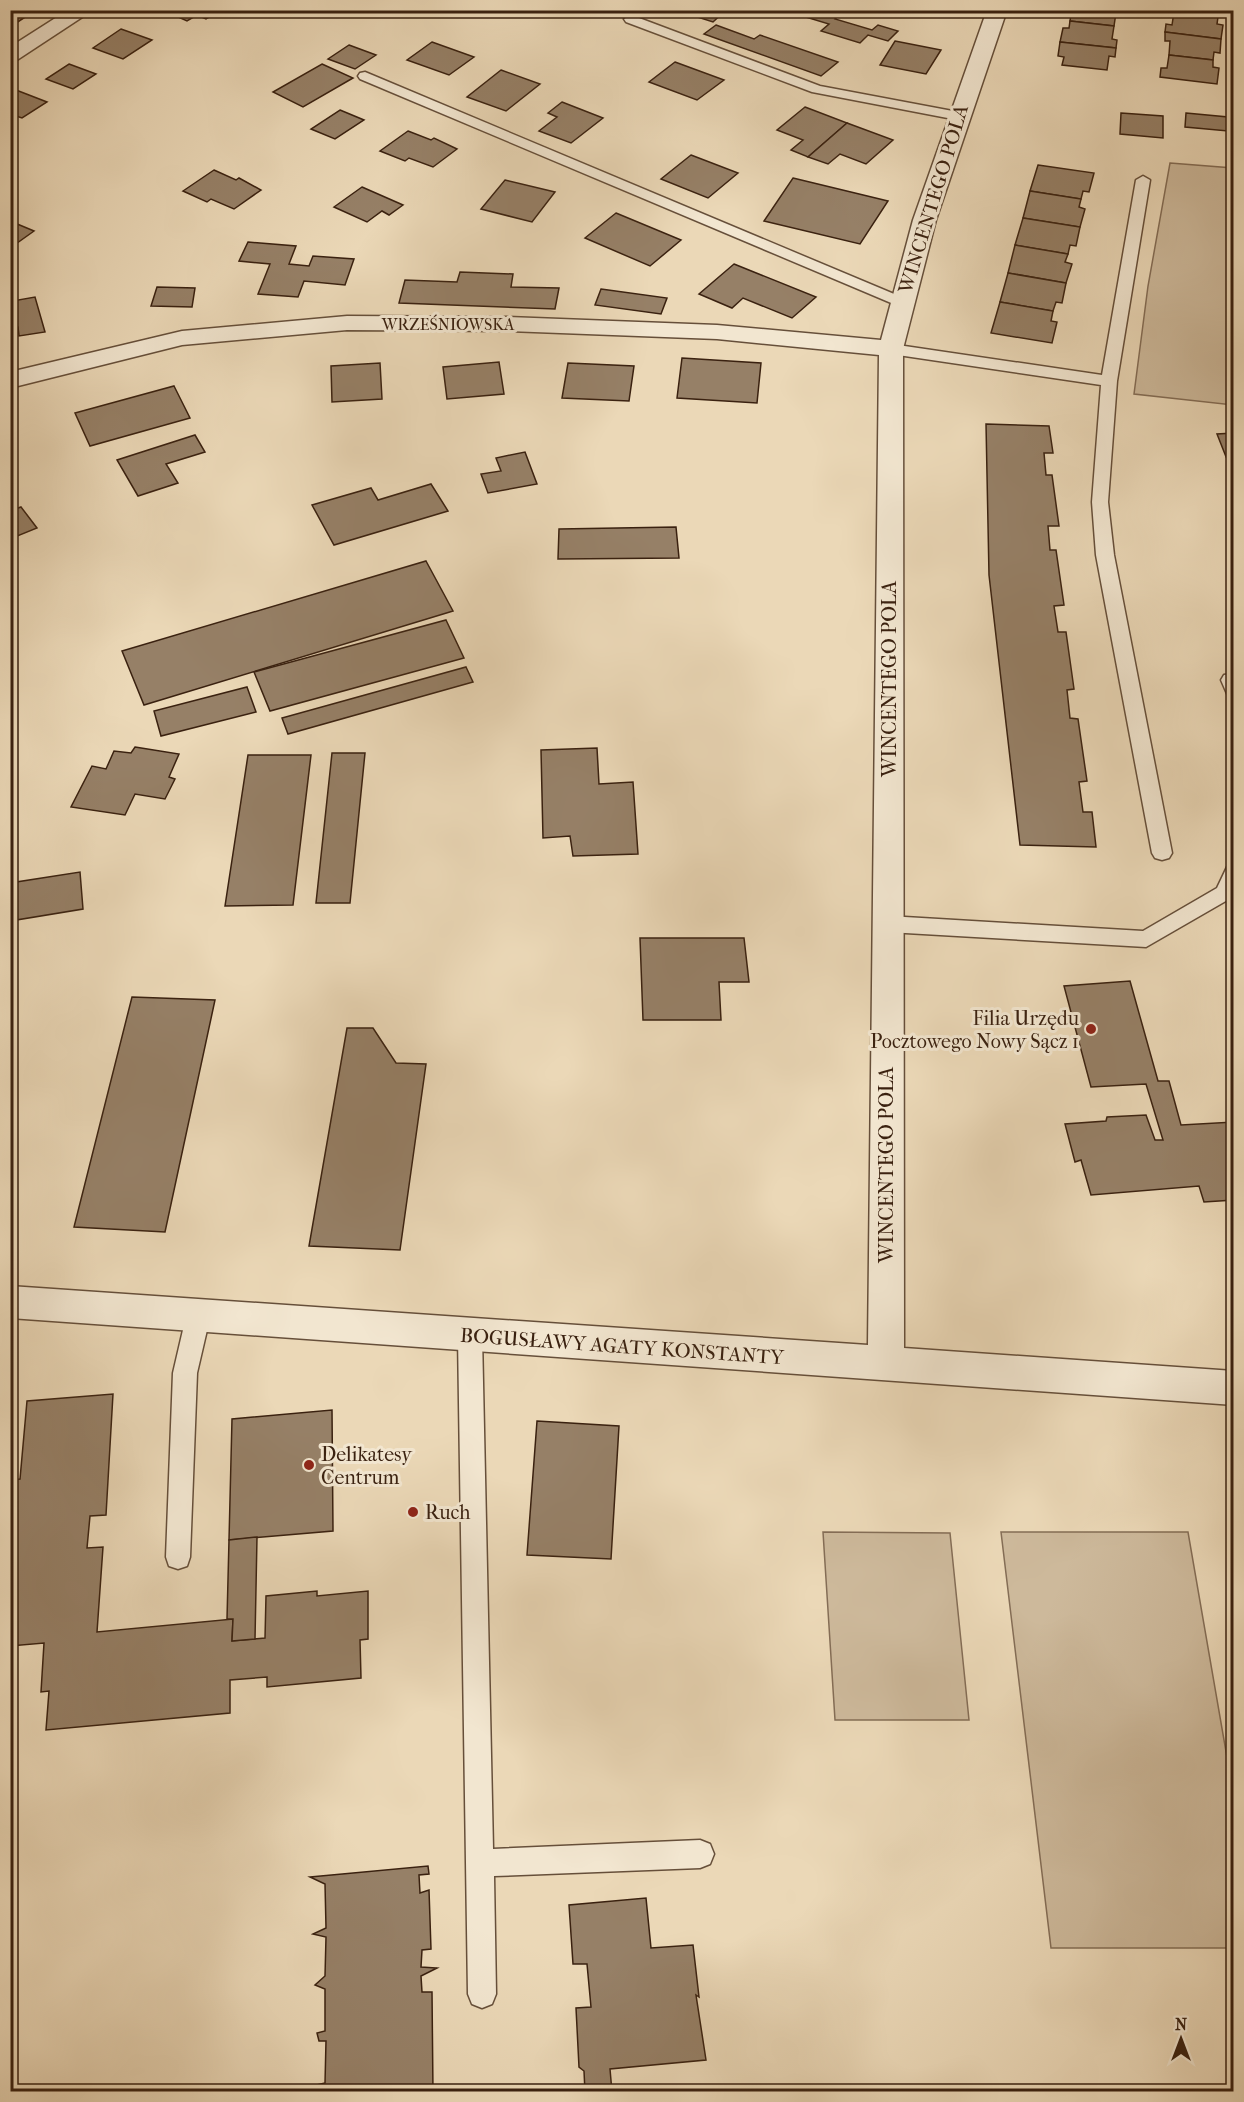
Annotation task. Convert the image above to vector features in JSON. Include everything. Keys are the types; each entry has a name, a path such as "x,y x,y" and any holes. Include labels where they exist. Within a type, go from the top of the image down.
{"street":[{"path":"10,56 83,10"},
{"name":"WINCENTEGO POLA","path":"886,1364 891,349 926,209 997,10"},
{"name":"WRZEŚNIOWSKA","path":"10,380 182,338 347,323 507,324 717,332 891,349"},
{"name":"BOGUSŁAWY AGATY KONSTANTY","path":"10,1302 1233,1388"}],"lane":[{"path":"631,19 817,88 958,116"},
{"path":"365,76 901,302"},
{"path":"1143,180 1109,381 1100,502 1105,555 1162,853"},
{"path":"891,349 1109,381"},
{"path":"1233,680 1230,680 1233,691"},
{"path":"888,924 1146,939 1224,893 1233,872"},
{"path":"178,1557 185,1373 198,1317"},
{"path":"470,1336 482,1994"},
{"path":"480,1863 700,1854"}],"shaded area":[{"path":"1170,163 1233,168 1233,405 1134,394 1148,286"},
{"path":"823,1532 950,1533 969,1720 835,1720"},
{"path":"1001,1532 1188,1532 1233,1792 1233,1948 1051,1948"}],"building":[{"path":"10,10 36,10 10,27"},
{"path":"169,10 221,10 206,19 197,15 187,21 167,12"},
{"path":"700,10 726,10 713,22 694,16"},
{"path":"830,10 840,14 835,19 872,30 878,25 898,31 888,41 868,35 860,43 821,31 829,24 786,11"},
{"path":"907,10 943,10 939,16"},
{"path":"1066,10 1122,10 1121,14 1116,13 1114,26 1070,21 1071,14 1066,13"},
{"path":"1174,12 1218,17 1217,24 1223,25 1221,39 1165,32 1166,24 1172,25"},
{"path":"1070,21 1114,26 1112,39 1117,40 1116,48 1060,42 1063,28 1069,28"},
{"path":"716,25 754,39 760,35 838,62 821,76 704,34"},
{"path":"121,29 152,40 123,59 93,48"},
{"path":"1165,32 1221,39 1220,53 1214,52 1213,60 1169,55 1170,41 1165,41"},
{"path":"895,41 941,50 926,74 880,65"},
{"path":"432,42 474,57 449,75 407,60"},
{"path":"1060,42 1116,48 1115,57 1109,56 1107,70 1062,65 1064,57 1058,56"},
{"path":"349,45 376,55 355,69 328,59"},
{"path":"1169,55 1213,60 1213,67 1219,68 1217,84 1160,77 1161,68 1167,68"},
{"path":"675,62 724,80 697,100 649,82"},
{"path":"69,64 96,74 73,89 46,79"},
{"path":"322,64 353,78 303,107 273,92"},
{"path":"501,70 540,84 506,111 467,97"},
{"path":"16,90 47,102 22,118 10,114 10,94"},
{"path":"562,102 603,118 571,143 539,131 557,117 548,113"},
{"path":"805,107 847,123 808,157 791,150 803,140 777,130"},
{"path":"340,110 364,120 335,139 311,129"},
{"path":"1121,113 1163,116 1163,138 1120,134"},
{"path":"1186,113 1228,117 1228,131 1185,127"},
{"path":"847,123 893,140 866,164 840,154 828,164 808,157"},
{"path":"408,131 431,140 434,138 457,149 433,167 409,158 405,161 380,151"},
{"path":"691,155 738,173 708,198 661,179"},
{"path":"1038,165 1094,173 1089,192 1083,191 1081,199 1030,191"},
{"path":"214,170 236,180 239,178 261,190 234,209 211,199 207,202 183,191"},
{"path":"793,178 888,201 860,244 764,221"},
{"path":"505,180 555,192 532,222 481,209"},
{"path":"362,187 403,205 389,215 382,211 367,222 334,207"},
{"path":"1030,191 1081,199 1079,207 1085,209 1080,227 1023,218"},
{"path":"616,213 681,240 650,266 585,238"},
{"path":"1023,218 1080,227 1076,246 1070,245 1068,254 1015,245"},
{"path":"10,221 34,231 10,248"},
{"path":"248,242 296,246 289,264 309,266 313,256 354,259 345,285 304,281 298,297 258,294 270,264 239,261"},
{"path":"1015,245 1068,254 1065,262 1072,264 1066,283 1008,273"},
{"path":"734,264 816,297 792,318 743,298 732,308 699,294"},
{"path":"460,272 513,274 511,287 559,288 555,309 399,303 405,280 457,282"},
{"path":"1008,273 1066,283 1062,303 1056,302 1053,311 1000,302"},
{"path":"157,287 195,288 192,307 151,306"},
{"path":"601,289 667,298 661,314 595,305"},
{"path":"10,295 13,301 35,297 45,332 19,336 18,327 10,328"},
{"path":"1000,302 1053,311 1051,321 1057,322 1052,343 991,333"},
{"path":"682,358 761,363 757,403 677,398"},
{"path":"499,362 504,394 447,399 443,367"},
{"path":"380,363 382,399 332,402 331,366"},
{"path":"568,363 634,366 629,401 562,398"},
{"path":"174,386 190,418 90,446 75,413"},
{"path":"986,424 1049,426 1053,453 1044,453 1046,475 1052,475 1059,526 1048,526 1050,550 1056,550 1064,605 1054,606 1058,632 1066,632 1074,689 1067,690 1070,718 1078,719 1087,781 1079,782 1083,812 1092,812 1096,847 1020,845 989,575"},
{"path":"1234,433 1234,477 1217,434"},
{"path":"195,435 205,452 166,464 178,483 138,496 117,460"},
{"path":"525,452 537,484 488,493 481,474 501,471 496,458"},
{"path":"431,484 448,511 334,545 312,505 371,488 378,500"},
{"path":"21,507 37,528 10,539 10,511"},
{"path":"676,527 679,558 558,559 559,529"},
{"path":"426,561 453,611 144,705 122,651"},
{"path":"446,620 464,658 270,711 254,672"},
{"path":"466,667 473,682 288,734 282,718"},
{"path":"247,687 256,712 161,736 154,711"},
{"path":"135,747 179,754 169,777 175,779 165,799 135,794 125,815 71,807 92,766 106,769 114,751 131,753"},
{"path":"597,748 599,784 633,782 638,854 573,856 570,836 543,838 541,750"},
{"path":"332,753 365,753 350,903 316,903"},
{"path":"248,755 311,755 293,905 225,906"},
{"path":"80,872 83,909 10,921 10,883"},
{"path":"640,938 744,938 749,982 719,982 721,1020 643,1020"},
{"path":"1130,981 1158,1081 1169,1081 1181,1125 1234,1122 1234,1200 1204,1202 1199,1186 1091,1195 1081,1160 1075,1162 1065,1124 1106,1121 1107,1117 1146,1115 1155,1140 1163,1140 1146,1084 1091,1087 1064,986"},
{"path":"132,997 215,1000 165,1232 74,1227"},
{"path":"347,1028 373,1028 396,1063 426,1064 400,1250 309,1246"},
{"path":"113,1394 106,1515 90,1516 87,1548 103,1547 97,1632 233,1619 232,1641 265,1638 266,1596 317,1591 317,1596 368,1591 368,1639 360,1640 361,1678 267,1687 267,1677 230,1680 230,1713 46,1730 49,1691 41,1692 44,1643 10,1646 10,1586 16,1523 10,1524 10,1480 20,1479 27,1401"},
{"path":"332,1410 333,1531 229,1540 232,1419"},
{"path":"537,1421 619,1426 611,1559 527,1555"},
{"path":"257,1537 255,1639 232,1641 233,1619 227,1619 229,1540"},
{"path":"428,1866 429,1874 419,1875 420,1893 429,1890 431,1949 422,1950 421,1967 437,1968 421,1976 422,1992 432,1992 433,2092 317,2092 316,2085 325,2083 326,2041 319,2041 317,2033 325,2031 325,1989 315,1985 325,1976 326,1937 313,1934 326,1928 325,1884 310,1877"},
{"path":"646,1898 651,1948 693,1945 699,1997 696,1995 706,2060 610,2069 612,2092 585,2092 584,2071 579,2067 576,2008 591,2007 587,1964 573,1964 569,1905"}],"place":[{"name":"Filia Urzędu Pocztowego Nowy Sącz 1","path":"1091,1029"},
{"name":"Delikatesy Centrum","path":"309,1465"},
{"name":"Ruch","path":"413,1512"}]}
